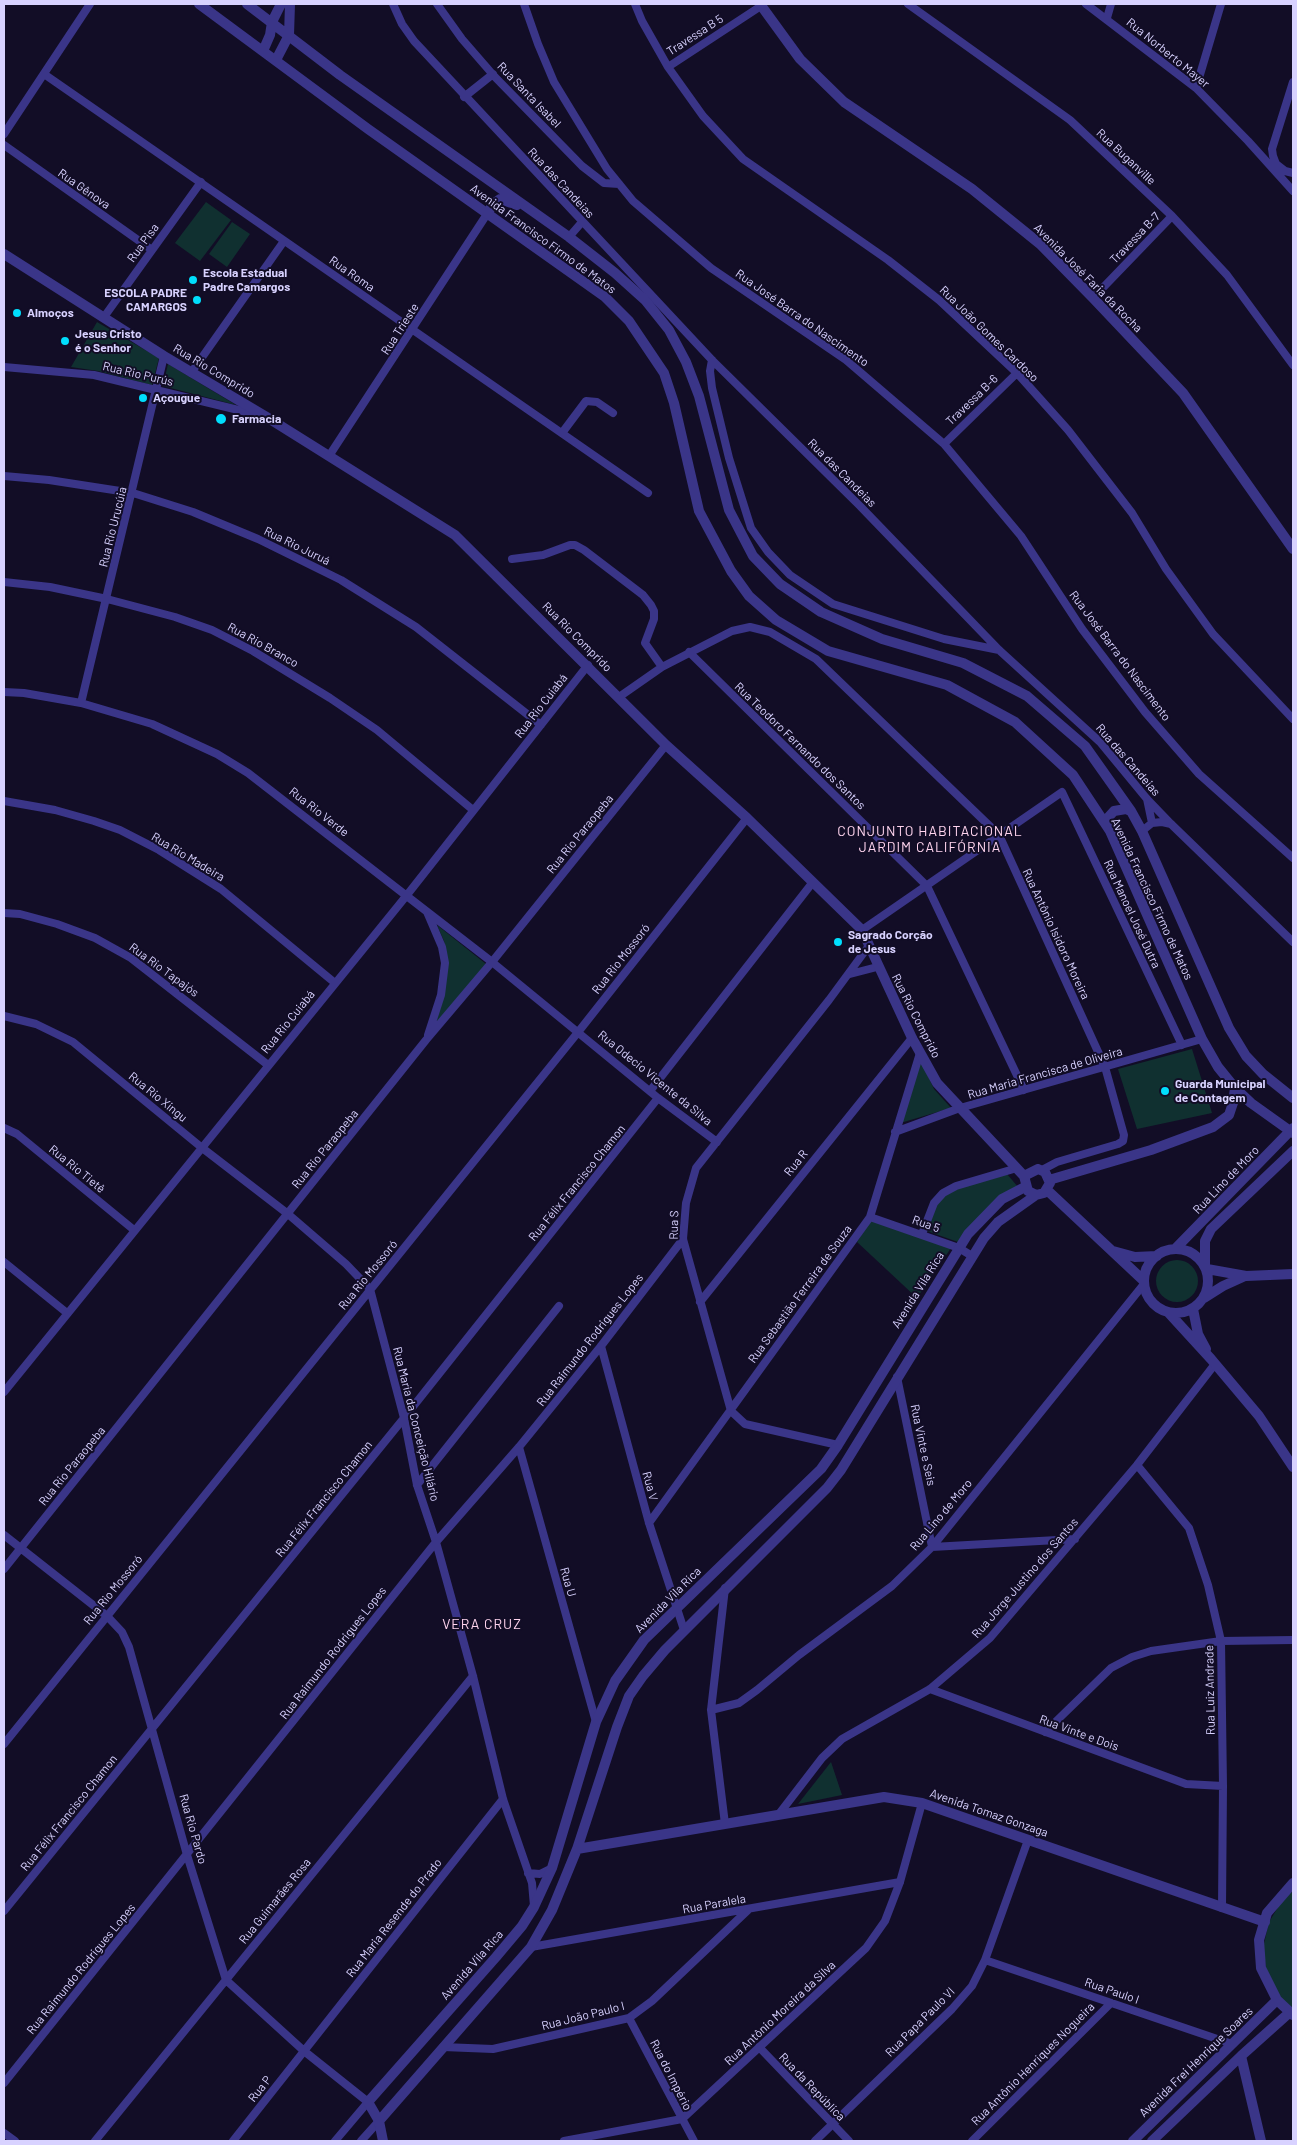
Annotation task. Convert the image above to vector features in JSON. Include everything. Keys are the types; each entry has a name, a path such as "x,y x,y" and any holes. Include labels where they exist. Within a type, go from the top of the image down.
{"street":[{"path":"4,134 90,4"},
{"name":"Avenida Francisco Firmo de Matos","path":"200,4 368,129 605,298 629,321 647,345 664,373 674,403 698,511 731,571 749,596 776,620 828,651 947,685 1015,722 1073,775 1110,831 1202,1039 1218,1067 1235,1088 1292,1131"},
{"name":"Avenida Francisco Firmo de Matos","path":"246,4 340,75 569,237 615,273 645,300 668,330 686,362 699,396 729,510 754,556 780,584 796,597 821,612 882,639 962,662 1027,696 1085,746 1131,811 1142,831 1230,1028 1246,1056 1263,1074 1293,1098"},
{"path":"263,50 270,35 272,22 281,4"},
{"path":"276,60 289,35 290,4"},
{"name":"Rua das Candeias","path":"393,4 402,24 414,42 712,360 860,506 999,650 1100,742 1170,824 1293,942"},
{"name":"Rua Santa Isabel","path":"437,4 462,39 493,74 597,179 610,185 619,184"},
{"name":"Rua José Barra do Nascimento","path":"524,4 554,82 619,184 633,201 712,268 846,360 944,444 1021,536 1082,630 1145,712 1198,774 1293,858"},
{"name":"Rua João Gomes Cardoso","path":"635,4 642,21 668,67 703,116 743,159 888,260 924,288 1017,373 1068,430 1132,513 1166,569 1213,634 1293,719"},
{"name":"Rua Buganville","path":"908,4 1070,120 1172,216 1227,275 1293,365"},
{"name":"Rua Norberto Mayer","path":"1086,4 1107,18 1196,88 1293,191"},
{"path":"1107,18 1111,4"},
{"path":"1196,88 1221,4"},
{"name":"Travessa B 5","path":"668,67 760,5"},
{"name":"Avenida José Faria da Rocha","path":"760,5 800,59 844,102 972,189 1040,244 1093,298 1183,393 1293,549"},
{"name":"Rua Roma","path":"44,74 648,493"},
{"path":"464,97 493,74"},
{"path":"1293,82 1272,149 1276,164 1293,174"},
{"name":"Rua Gênova","path":"4,145 152,250"},
{"path":"1256,150 1272,149"},
{"name":"Rua Pisa","path":"104,317 201,182"},
{"path":"487,214 493,204 500,199 511,202 544,220"},
{"name":"Rua Trieste","path":"329,456 487,214"},
{"name":"Travessa B-7","path":"1093,298 1172,216"},
{"path":"569,237 582,222"},
{"path":"191,373 284,240"},
{"name":"Rua Rio Comprido","path":"4,254 191,373 265,416 455,535 666,745 747,818 862,930 877,967 912,1038 937,1083 1022,1174 1028,1191 1036,1195"},
{"name":"Rua Rio Urucúia","path":"81,703 133,493 164,356"},
{"path":"712,360 710,371 712,388 729,458 751,528 768,552 790,575 833,604 944,639 999,650"},
{"name":"Rua Rio Purús","path":"4,367 94,375 265,416"},
{"name":"Travessa B-6","path":"944,444 1017,373"},
{"path":"562,433 586,401 597,402 613,413"},
{"name":"Rua Rio Juruá","path":"4,476 49,480 133,493 193,512 258,539 341,580 416,627 540,725"},
{"path":"512,559 543,555 570,545 575,545 584,550 643,595 651,605 654,619 645,644 662,667"},
{"name":"Rua Rio Branco","path":"4,582 50,587 107,599 175,617 212,630 253,651 330,698 377,730 473,810"},
{"name":"Rua Antônio Isidoro Moreira","path":"619,697 662,667 732,631 750,627 770,632 816,659 999,835 1105,1067 1124,1135 1123,1141 1118,1144 1057,1162 1042,1170"},
{"name":"Rua Teodoro Fernando dos Santos","path":"689,652 927,886 1024,1090"},
{"name":"Rua Rio Cuiabá","path":"4,1392 407,895 588,666"},
{"name":"Rua Rio Verde","path":"4,692 24,693 81,703 152,724 225,758 248,772 579,1031"},
{"name":"Rua Rio Paraopeba","path":"4,1569 426,1040 492,962 666,745"},
{"name":"Rua Manoel José Dutra","path":"999,835 1062,792 1182,1045"},
{"path":"1147,799 1152,823"},
{"name":"Rua Rio Madeira","path":"4,801 46,808 94,821 120,830 159,850 221,889 335,983"},
{"path":"1104,822 1114,811 1126,808 1131,811"},
{"name":"Rua Rio Mossoró","path":"4,1744 579,1031 747,818"},
{"path":"1142,831 1152,823 1162,822 1170,824"},
{"path":"862,930 999,835"},
{"path":"650,1091 813,882"},
{"path":"426,911 440,940 445,963 441,995 426,1040"},
{"name":"Rua Rio Tapajós","path":"4,913 20,914 57,924 95,938 131,958 268,1065"},
{"name":"Rua S","path":"731,1411 683,1239 686,1203 696,1168 850,974 868,947"},
{"path":"850,974 877,967"},
{"name":"Rua Rio Xingu","path":"4,1016 36,1024 73,1042 201,1147 288,1214"},
{"name":"Rua Odecio Vicente da Silva","path":"579,1031 658,1098 716,1142"},
{"name":"Rua R","path":"700,1302 912,1038"},
{"name":"Rua Maria Francisca de Oliveira","path":"895,1132 960,1108 1202,1039"},
{"name":"Rua Sebastião Ferreira de Souza","path":"649,1524 870,1217 920,1053"},
{"path":"361,2141 531,1947 552,1910 577,1849 629,1696 654,1663 684,1630 827,1488 841,1470 972,1256 998,1222 1048,1185 1213,1127 1229,1115 1235,1088"},
{"name":"Rua Félix Francisco Chamon","path":"4,1911 404,1418 658,1098"},
{"name":"Rua Rio Tietê","path":"4,1128 17,1134 134,1230"},
{"name":"Rua Lino de Moro","path":"1176,1249 1292,1131"},
{"name":"Rua Lino de Moro","path":"1206,1268 1205,1241 1211,1229 1289,1159 1293,1151"},
{"path":"1042,1170 1048,1185 1109,1250 1144,1283"},
{"name":"Avenida Vila Rica","path":"335,2141 496,1957 522,1926 534,1907 552,1868 596,1722 615,1681 644,1640 821,1469 968,1234 1002,1199 1022,1174 1042,1170"},
{"path":"922,1234 934,1203 943,1193 956,1186 1022,1174"},
{"name":"Rua Maria da Conceição Hilário","path":"288,1214 346,1264 370,1289 404,1418 418,1485 474,1676 503,1799 532,1883 534,1907"},
{"name":"Rua 5","path":"870,1217 959,1248 972,1256"},
{"name":"Rua Raimundo Rodrigues Lopes","path":"4,2083 436,1542 519,1447 601,1346 683,1239"},
{"path":"1204,1298 1209,1284 1206,1268 1198,1257 1176,1249 1166,1250 1150,1262 1145,1271 1145,1291 1152,1303 1168,1312 1176,1314 1193,1309 1204,1298 1223,1286 1246,1276"},
{"path":"1109,1250 1135,1257 1157,1256"},
{"path":"4,1262 67,1313"},
{"path":"1206,1268 1246,1276 1293,1274"},
{"name":"Rua Lino de Moro","path":"711,1710 739,1703 757,1690 799,1655 892,1586 932,1547 1144,1283"},
{"path":"418,1485 559,1306"},
{"path":"1193,1309 1198,1334 1213,1361"},
{"path":"1168,1312 1213,1361 1259,1416 1293,1466"},
{"name":"Rua V","path":"601,1346 649,1524 684,1630"},
{"name":"Rua Jorge Justino dos Santos","path":"779,1814 822,1758 842,1740 930,1688 990,1638 1137,1464 1213,1361"},
{"name":"Rua Vinte e Seis","path":"898,1377 932,1547"},
{"path":"731,1411 746,1424 838,1444"},
{"name":"Rua U","path":"519,1447 596,1722"},
{"name":"Rua Luiz Andrade","path":"1137,1464 1189,1528 1208,1585 1221,1641 1224,1786 1222,1908"},
{"name":"Rua Rio Pardo","path":"4,1535 107,1616 122,1632 129,1647 187,1855 226,1980"},
{"path":"932,1547 1075,1539"},
{"path":"725,1588 711,1710 725,1824"},
{"path":"1045,1732 1111,1668 1132,1657 1151,1651 1221,1641 1293,1640"},
{"name":"Rua Guimarães Rosa","path":"94,2141 474,1676"},
{"name":"Rua Vinte e Dois","path":"930,1688 1186,1784 1224,1786"},
{"name":"Avenida Tomaz Gonzaga","path":"577,1849 884,1797 922,1803 1264,1922"},
{"name":"Rua Maria Resende do Prado","path":"304,2051 503,1799"},
{"name":"Rua Antônio Moreira da Silva","path":"682,2119 866,1948 885,1921 900,1882 922,1803"},
{"name":"Rua Papa Paulo VI","path":"815,2141 952,2009 972,1986 985,1960 1028,1840"},
{"path":"528,1873 540,1874 552,1868"},
{"name":"Rua Paralela","path":"531,1947 900,1882"},
{"path":"1152,2141 1241,2056 1291,2014 1277,2000 1261,1968 1259,1940 1267,1913 1293,1883"},
{"name":"Rua João Paulo I","path":"443,2047 493,2049 629,2018 652,2001 748,1910"},
{"name":"Rua Paulo I","path":"985,1960 1232,2044"},
{"path":"226,1980 304,2051 368,2102 379,2120 383,2141"},
{"name":"Avenida Frei Henrique Soares","path":"1133,2141 1143,2137 1277,2000"},
{"name":"Rua Antônio Henriques Nogueira","path":"972,2141 1111,2003"},
{"name":"Rua do Império","path":"629,2018 694,2141"},
{"name":"Rua da República","path":"759,2047 849,2141"},
{"name":"Rua P","path":"233,2141 304,2051"},
{"path":"1241,2056 1261,2141"},
{"path":"564,2141 682,2119"},
{"path":"4,2134 15,2141"}],"green space":[{"path":"206,202 231,220 200,261 175,243"},
{"path":"232,222 250,234 227,267 209,254"},
{"path":"97,322 159,358 152,385 98,371 71,367"},
{"path":"168,364 236,405 163,386"},
{"path":"437,925 486,964 435,1027 448,968 444,941"},
{"name":"Guarda Municipal de Contagem","path":"1192,1049 1212,1113 1137,1129 1118,1069"},
{"path":"920,1059 934,1089 951,1108 897,1124"},
{"path":"1007,1174 1018,1187 958,1242 927,1231 941,1193"},
{"path":"871,1220 951,1248 917,1298 857,1242"},
{"path":"1177,1260 1192,1266 1198,1281 1192,1296 1177,1302 1162,1296 1156,1281 1162,1266"},
{"path":"831,1762 842,1795 798,1804"},
{"path":"1293,1891 1293,2010 1280,1998 1267,1974 1263,1948 1269,1922 1283,1899"}],"place":[{"name":"Escola Estadual Padre Camargos","path":"193,280"},
{"name":"ESCOLA PADRE CAMARGOS","path":"197,300"},
{"name":"Almoços","path":"17,313"},
{"name":"Jesus Cristo é o Senhor","path":"65,341"},
{"name":"Açougue","path":"143,398"},
{"name":"Farmacia","path":"221,419"},
{"name":"Sagrado Corção de Jesus","path":"838,942"},
{"name":"Guarda Municipal de Contagem","path":"1165,1091"}],"district":[{"name":"CONJUNTO HABITACIONAL JARDIM CALIFÓRNIA","path":"930,840"},
{"name":"VERA CRUZ","path":"482,1624"}]}
